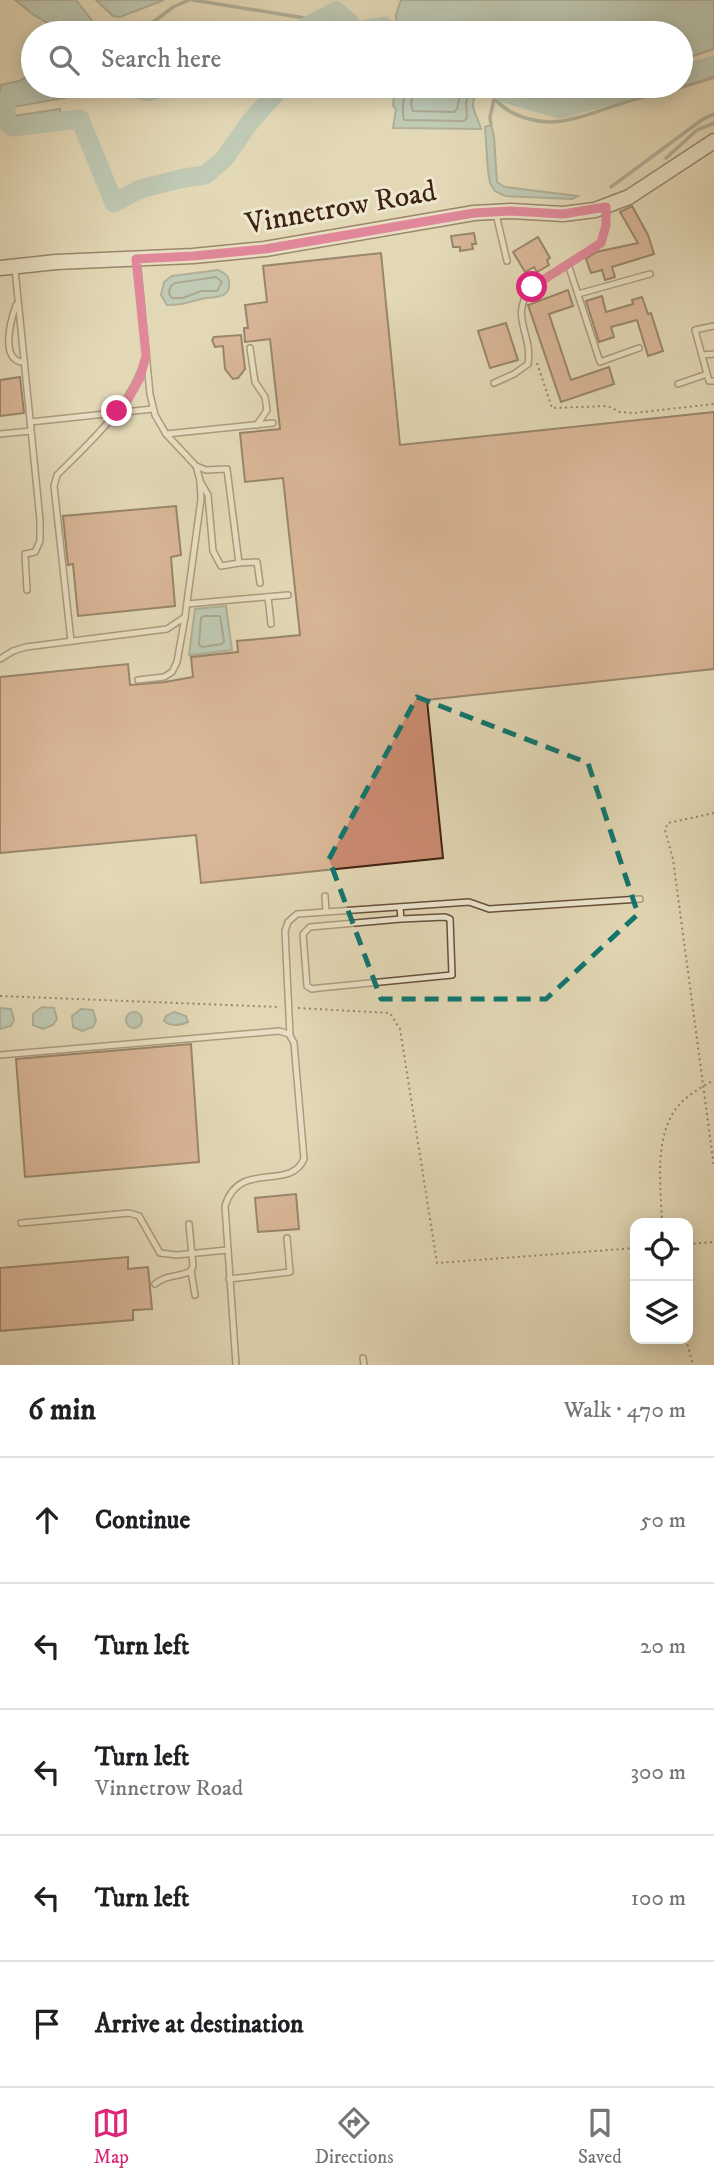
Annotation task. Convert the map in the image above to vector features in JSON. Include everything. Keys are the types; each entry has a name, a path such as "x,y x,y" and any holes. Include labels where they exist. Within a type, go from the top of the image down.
{"street":[{"name":"Vinnetrow Road","path":"7,267 265,249 455,215 496,211 563,214 606,207 629,197 714,141"}],"lane":[{"path":"494,383 528,364 530,351 520,314 524,297 532,287 601,243 606,225 606,207"},
{"path":"496,211 507,261"},
{"path":"136,259 153,408 166,434 196,466 206,470 227,469 239,563"},
{"path":"568,264 600,362 639,348"},
{"path":"7,267 18,302 40,520 40,541 35,552 25,554 27,590"},
{"path":"578,294 650,274"},
{"path":"18,302 5,339 9,357 15,362 24,362"},
{"path":"714,326 695,330 709,381 714,381"},
{"path":"250,348 255,382 265,397 267,410 257,425"},
{"path":"702,355 714,354"},
{"path":"71,641 54,486 57,475 127,401 140,378 146,356"},
{"path":"678,384 707,374"},
{"path":"30,422 153,408"},
{"path":"166,434 273,423"},
{"path":"0,434 31,431"},
{"path":"196,466 208,495 213,551 220,566 257,562 260,583"},
{"path":"138,680 164,677 172,672 177,662 201,499 200,480"},
{"path":"187,604 288,596"},
{"path":"268,597 271,624"},
{"path":"0,659 26,647 167,629 185,617"},
{"path":"326,897 326,911"},
{"path":"236,1365 227,1250 225,1206 228,1194 247,1180 292,1173 304,1159 294,1043 290,1035 288,1008 286,926 290,919 297,914 326,911 469,902 489,909 640,899"},
{"path":"400,907 401,919"},
{"path":"349,910 350,924"},
{"path":"401,919 450,919 452,975 309,988 305,982 304,931 310,927 401,919"},
{"path":"0,1055 278,1031 290,1035"},
{"path":"21,1223 129,1213 139,1216 160,1253 177,1255 227,1250"},
{"path":"189,1224 195,1295"},
{"path":"229,1279 290,1272 287,1238"},
{"path":"155,1284 164,1277 183,1275 191,1271"}],"path":[{"path":"536,361 552,408 608,406 620,412 634,413 714,404"},
{"path":"714,813 668,823 665,830 673,859 714,1167"},
{"path":"0,996 390,1013 400,1029 437,1263 630,1248"},
{"path":"662,1218 661,1173 665,1133 676,1108 714,1080"},
{"path":"693,1244 714,1242"},
{"path":"687,1344 693,1365"}],"highlighted area":[{"path":"417,697 588,763 638,914 546,999 381,999 329,859"}],"water":[{"path":"15,0 76,0 92,21 44,21"},
{"path":"96,0 164,0 120,17 113,16"},
{"path":"401,0 714,0 714,49 693,56 693,21 397,21"},
{"path":"21,80 21,98 65,98 13,107 13,116 60,109 61,121 12,127 6,121 6,106 0,106 0,85"},
{"path":"394,98 474,98 474,111 481,129 393,128 396,109 393,106"},
{"path":"491,125 497,182 505,187 578,196 572,199 505,196 495,191 488,171 485,127"},
{"path":"218,270 229,279 229,287 224,295 167,305 161,295 164,282 172,276"},
{"path":"226,606 232,650 189,655 195,609"},
{"path":"42,1007 54,1008 57,1019 53,1025 43,1029 33,1025 33,1014"},
{"path":"0,1008 11,1009 14,1020 11,1026 0,1029"},
{"path":"81,1009 93,1010 96,1021 93,1027 82,1031 73,1027 72,1016"},
{"path":"131,1012 137,1012 142,1020 140,1026 131,1028 126,1023 126,1017"},
{"path":"174,1012 186,1016 188,1022 175,1025 164,1021 166,1016"}],"building":[{"path":"632,206 648,235 654,254 612,267 615,277 605,280 602,270 591,273 586,259 596,252 638,243 620,212"},
{"path":"474,233 476,244 472,244 473,249 460,251 460,247 453,247 451,236"},
{"path":"538,237 550,258 547,260 549,265 537,272 534,267 525,272 513,252"},
{"path":"381,253 400,445 714,412 714,669 427,700 443,858 201,883 196,835 0,853 0,677 128,664 130,685 165,682 193,677 191,657 238,652 237,641 300,635 283,478 245,482 240,433 280,429 270,339 245,342 244,328 248,328 245,305 267,302 263,266"},
{"path":"568,290 573,306 549,314 571,380 609,367 614,384 561,402 528,305"},
{"path":"602,296 606,312 633,304 632,300 642,297 648,314 651,313 663,351 648,356 637,320 611,327 614,337 599,342 586,301"},
{"path":"506,323 518,360 490,368 478,331"},
{"path":"241,335 245,369 238,378 233,379 225,369 223,346 215,347 212,340 214,337"},
{"path":"20,377 24,413 0,416 0,380"},
{"path":"176,506 181,555 171,557 175,606 78,616 73,564 68,565 63,516"},
{"path":"191,1044 199,1162 25,1177 16,1059"},
{"path":"296,1194 299,1229 258,1232 255,1198"},
{"path":"128,1257 128,1269 148,1267 152,1309 133,1310 133,1320 0,1331 0,1268"}],"waterway":[{"path":"155,21 173,7 189,0"},
{"path":"193,0 317,20"},
{"path":"317,21 336,11 348,21"},
{"path":"693,71 714,65"},
{"path":"693,84 714,77"},
{"path":"6,99 6,121 12,127 80,119 114,203 140,189 205,175 224,159 250,122 271,98"},
{"path":"495,98 512,113 549,122 579,117 639,98"},
{"path":"522,98 560,109 600,98"},
{"path":"491,125 494,100"},
{"path":"611,187 703,119 714,114"},
{"path":"666,158 697,130 714,123"}],"route":[{"path":"117,411 127,401 140,378 146,356 136,259 265,249 455,215 496,211 563,214 606,207 606,225 601,243 532,287"}]}
